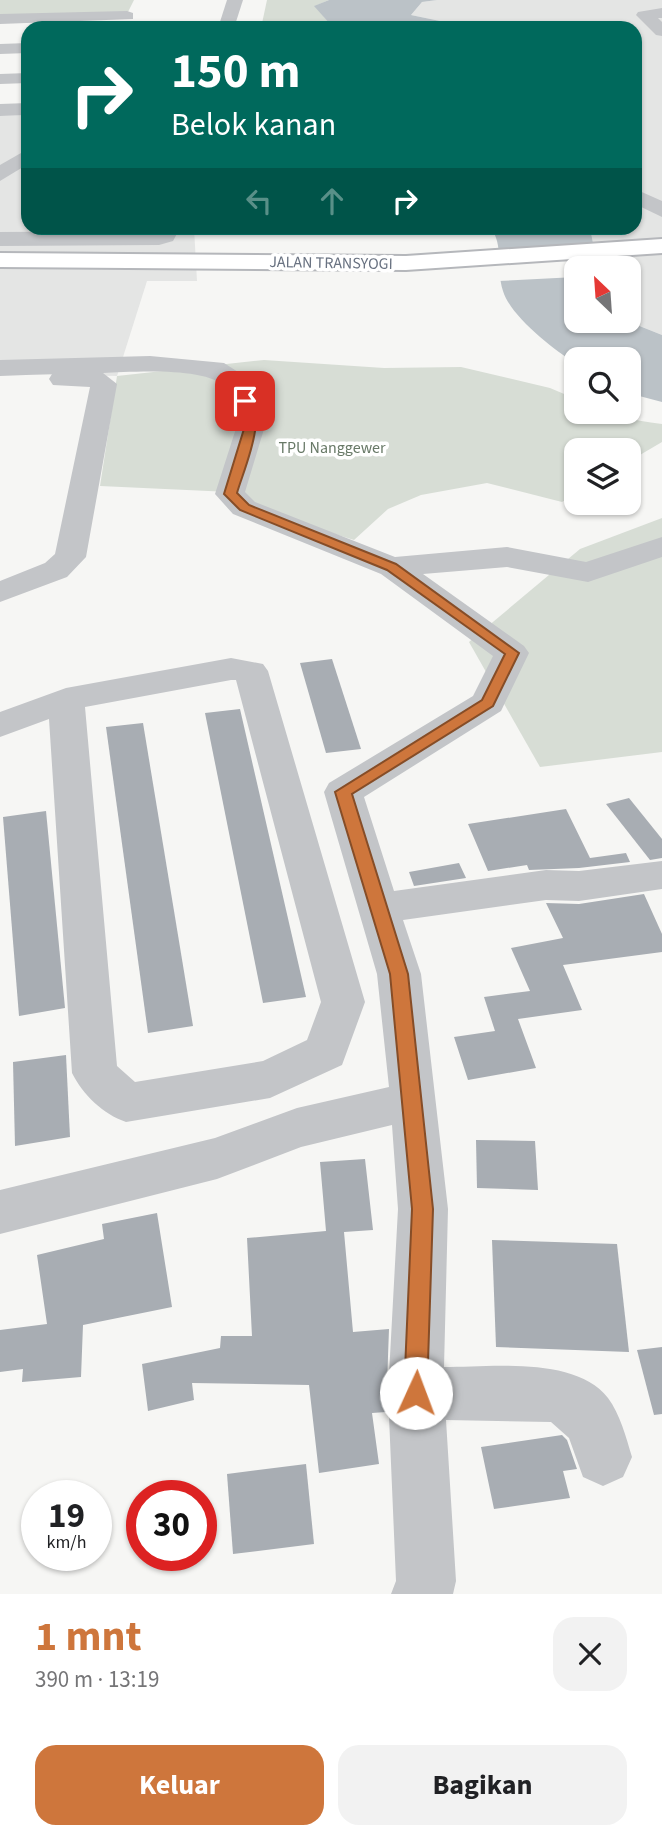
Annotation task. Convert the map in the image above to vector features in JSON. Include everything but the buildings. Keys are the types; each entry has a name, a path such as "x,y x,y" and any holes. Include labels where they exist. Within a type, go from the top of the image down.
{"highway":[{"name":"JALAN TRANSYOGI","path":"617,256 662,246"},
{"name":"JALAN TRANSYOGI","path":"0,260 43,249 474,266"},
{"name":"JALAN TRANSYOGI","path":"641,258 662,259"},
{"name":"JALAN TRANSYOGI","path":"0,273 390,276 474,266 564,260"}],"street":[{"path":"228,21 234,0"},
{"path":"662,13 643,15 662,31"},
{"path":"0,19 128,15"},
{"path":"0,49 21,48"},
{"path":"0,79 21,78"},
{"path":"0,110 21,109"},
{"path":"0,129 21,128"},
{"path":"0,169 21,157"},
{"path":"0,175 21,158"},
{"path":"642,199 662,210"},
{"path":"0,239 43,249 166,235"},
{"path":"0,368 150,364 215,369 237,383 253,419 230,494 244,508 367,556 512,653 488,703 343,792 399,974 414,1101 423,1209 416,1393 426,1581 422,1594"},
{"path":"0,380 94,379 104,384 70,557 56,570 0,592"},
{"path":"367,556 507,557 588,572 662,546"},
{"path":"0,725 66,699 231,669 251,671 342,1002 326,1052 270,1079 125,1102 95,1073 66,699"},
{"path":"379,908 546,885 579,886 662,875"},
{"path":"0,1212 217,1158 297,1128 414,1101"},
{"path":"416,1393 557,1395 577,1405 593,1419 603,1457"}],"shaded area":[{"path":"329,0 437,0 422,2 411,15 440,21 327,21 314,6"},
{"path":"437,0 662,0 662,335 641,327 641,256 596,256 591,235 642,235 642,21 440,21 411,15 422,2"},
{"path":"21,115 21,235 194,235 197,281 147,281 117,376 0,374 0,116"},
{"path":"495,235 591,235 596,256 564,256 564,333 641,333 641,327 662,335 662,402 641,396 641,347 564,347 564,355 524,322 507,301 503,291"}],"green space":[{"path":"0,0 134,0 128,12 0,18"},
{"path":"267,0 329,0 315,6 328,21 262,21"},
{"name":"TPU Nanggewer","path":"264,360 384,368 461,367 550,388 564,394 564,424 641,424 641,421 662,424 662,442 641,454 641,438 564,438 562,502 487,483 421,495 388,509 354,540 271,514 230,492 100,486 117,376"},
{"path":"662,518 662,752 540,767 469,642 580,549"}],"pier":[{"path":"564,260 564,278 498,281 497,264"}],"route":[{"path":"245,401 253,419 230,494 244,508 392,567 512,653 488,703 343,792 399,974 423,1209 416,1393"}]}
